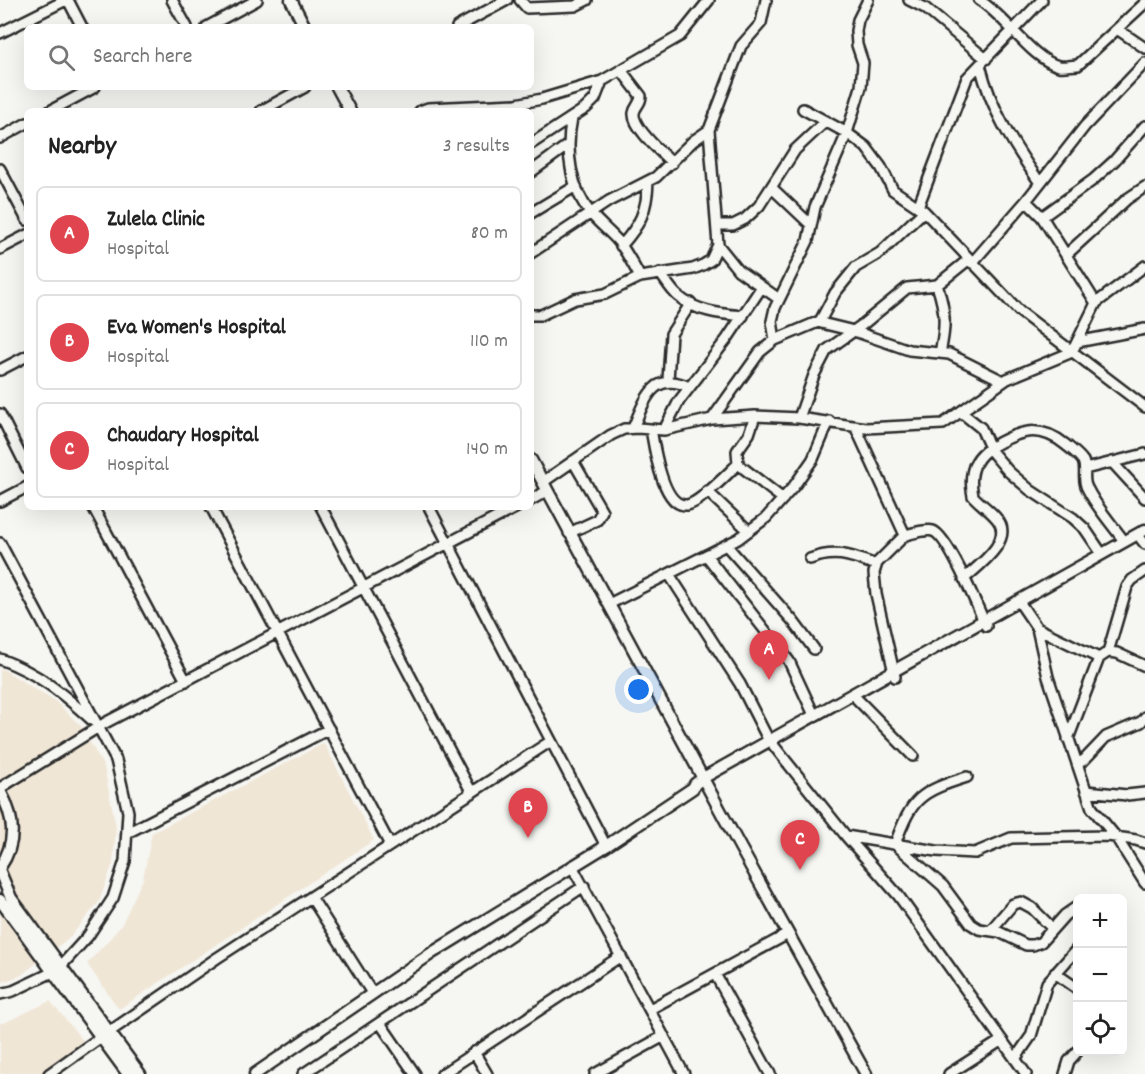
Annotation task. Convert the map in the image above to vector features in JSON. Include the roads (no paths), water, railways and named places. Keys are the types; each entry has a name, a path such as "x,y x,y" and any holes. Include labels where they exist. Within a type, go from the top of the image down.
{"street":[{"path":"0,33 67,0 80,24"},
{"path":"172,0 184,24"},
{"path":"213,24 257,0"},
{"path":"291,0 303,24"},
{"path":"463,24 507,0"},
{"path":"520,0 527,8 575,6 587,0"},
{"path":"428,108 515,107 602,81 680,36 710,0"},
{"path":"534,315 542,315 575,299 605,294 640,277 693,269 711,260 718,245 709,130 741,46 761,23 766,0"},
{"path":"775,340 772,321 779,299 808,241 815,207 847,133 861,87 863,63 857,45 856,31 858,20 868,0"},
{"path":"909,0 925,8 983,62 989,96 996,114 1012,142 1041,183"},
{"path":"980,0 997,12 1045,60 1059,66 1078,65 1145,3"},
{"path":"712,419 760,352 775,340 817,322 855,267 880,254 921,209 967,78 1042,0"},
{"path":"1116,29 1145,48"},
{"path":"799,418 814,375 827,350 907,288 937,285 970,261 1026,201 1085,126 1145,63"},
{"path":"621,70 641,96 641,101 634,113 638,127 672,163"},
{"path":"534,142 586,108 595,99 602,81"},
{"path":"56,108 89,90"},
{"path":"266,108 300,90"},
{"path":"341,90 349,108"},
{"path":"803,109 847,133 866,147 881,167 893,190 921,209 1019,311 1145,407"},
{"path":"572,118 568,145 576,186 590,213 621,246 640,277"},
{"path":"717,225 733,225 745,219 759,206 795,150 826,121"},
{"path":"0,138 24,125"},
{"path":"1042,216 1093,180 1114,161 1145,126"},
{"path":"534,251 609,201 648,182 672,163 693,141 709,130"},
{"path":"534,170 568,145"},
{"path":"0,169 24,214"},
{"path":"621,246 640,222 647,198 648,182"},
{"path":"534,211 576,186"},
{"path":"772,188 810,224"},
{"path":"1066,255 1127,200 1145,188"},
{"path":"1026,201 1042,216 1096,303"},
{"path":"0,249 24,237"},
{"path":"718,245 738,270 779,299"},
{"path":"534,497 573,461 611,435 624,429 664,430 712,419 755,416 799,418 866,428 943,424 1003,381 1072,352 1096,303 1145,266"},
{"path":"660,273 679,297 713,313 743,316"},
{"path":"937,285 944,306 945,318 940,353"},
{"path":"664,430 689,387 743,316 761,288"},
{"path":"668,380 671,334 691,303"},
{"path":"817,322 854,330 909,350 949,354 1003,381"},
{"path":"1077,342 1145,329"},
{"path":"0,370 24,358"},
{"path":"633,428 644,402 660,384 668,380 677,381 689,387"},
{"path":"961,412 981,428 990,448 1008,471 1030,490 1085,528 1102,554"},
{"path":"0,414 24,462"},
{"path":"755,416 749,434 737,451 738,464 783,499"},
{"path":"609,604 726,545 766,518 813,459 829,422"},
{"path":"855,426 905,535"},
{"path":"651,429 655,457 663,483 680,503 687,505 707,492 738,464"},
{"path":"964,579 992,554 1002,537 1003,528 999,520 973,496 971,476 974,466 981,455 990,448 1025,432 1041,431 1058,439 1076,453 1083,462 1087,489 1124,541"},
{"path":"1085,469 1145,454"},
{"path":"569,533 597,520 602,511 573,461"},
{"path":"1112,462 1145,498"},
{"path":"534,466 704,781 866,1074"},
{"path":"0,501 24,489"},
{"path":"707,492 749,531"},
{"path":"95,510 186,681"},
{"path":"213,510 390,845"},
{"path":"323,510 472,793"},
{"path":"430,510 606,846"},
{"path":"0,867 5,860 13,835 10,809 0,790 99,727 511,510"},
{"path":"894,674 876,594 874,573 876,565 905,535 930,530 939,534 964,579 984,623"},
{"path":"984,623 1022,606 1144,538"},
{"path":"772,743 814,715 894,674 1124,541 1144,538"},
{"path":"0,543 116,760 128,812 125,861 114,898 88,936 57,969 13,991 0,994"},
{"path":"726,545 793,621 814,649"},
{"path":"810,559 825,553 838,553 876,565"},
{"path":"706,555 789,661 814,715"},
{"path":"1068,739 1104,655 1127,587 1132,580 1145,571"},
{"path":"669,574 706,635 740,684 772,743 846,836 898,896 1026,1074"},
{"path":"1022,606 1037,628 1048,677 1092,808 1116,837 1145,883"},
{"path":"1037,628 1104,655 1117,653 1145,666"},
{"path":"0,659 25,668 48,682 99,727"},
{"path":"255,1074 432,953 606,846 704,781 857,699 894,674"},
{"path":"857,699 913,756"},
{"path":"1077,764 1084,760 1106,736 1144,721"},
{"path":"127,833 329,729"},
{"path":"50,1074 217,958 551,741"},
{"path":"895,844 906,814 916,801 937,788 966,777"},
{"path":"1086,791 1127,795 1145,793"},
{"path":"846,836 936,851 975,853 1011,838 1116,837 1145,843"},
{"path":"895,844 943,886 974,927 991,930 1026,945 1033,945 1041,942 1052,928 1073,909"},
{"path":"572,866 684,1074"},
{"path":"0,872 10,898 57,969 105,1035 128,1074"},
{"path":"303,1074 584,886"},
{"path":"311,897 372,993"},
{"path":"0,900 57,969"},
{"path":"991,930 1013,904 1021,902 1032,908 1052,928"},
{"path":"650,1009 788,934"},
{"path":"1015,1059 1031,1036 1047,983 1073,953"},
{"path":"442,1074 621,956"},
{"path":"715,974 770,1074"},
{"path":"1055,974 1073,986"},
{"path":"380,1023 415,1074"},
{"path":"105,1035 140,1074"},
{"path":"595,1074 664,1036"},
{"path":"949,1074 1002,1040"},
{"path":"474,1052 487,1074"},
{"path":"1065,1074 1073,1056"}],"place":[{"name":"Zulela Clinic","path":"769,680"},
{"name":"Eva Women's Hospital","path":"528,838"},
{"name":"Chaudary Hospital","path":"800,870"}]}
